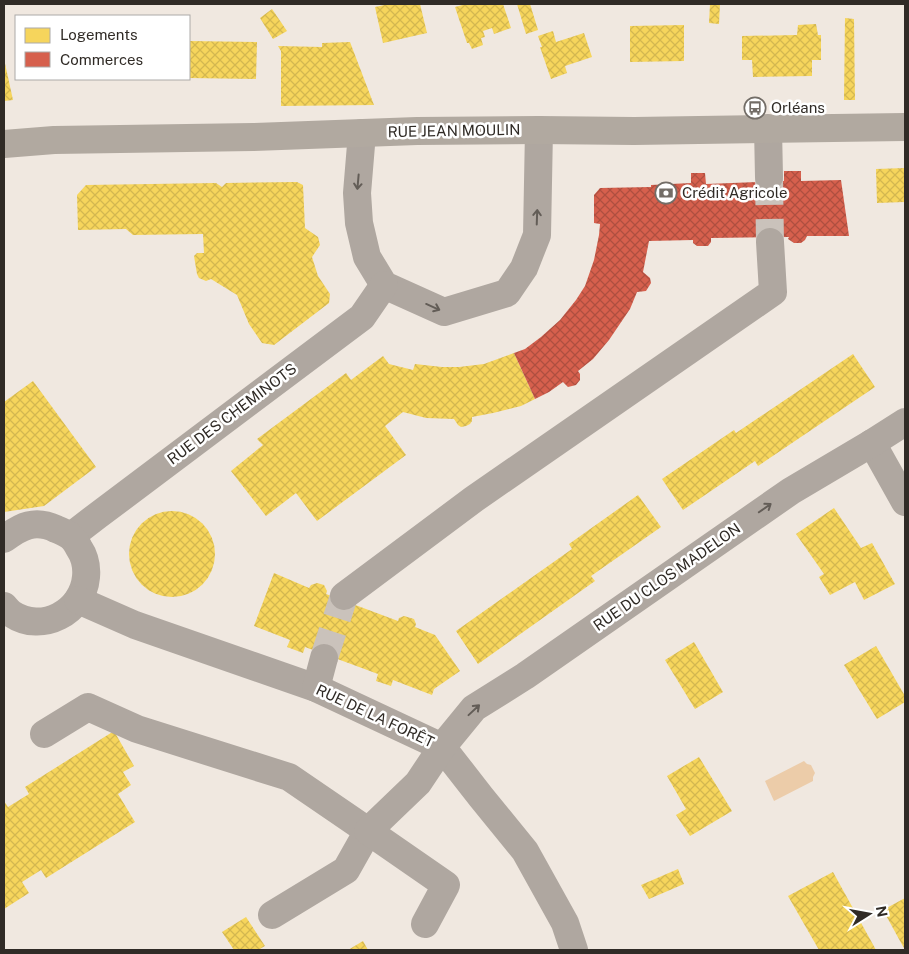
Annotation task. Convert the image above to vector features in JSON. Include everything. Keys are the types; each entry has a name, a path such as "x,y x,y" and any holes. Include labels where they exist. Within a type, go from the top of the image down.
{"main road":[{"name":"RUE JEAN MOULIN","path":"4,144 54,140 253,137 362,133 905,127"}],"street":[{"path":"768,128 769,177"},
{"path":"362,133 357,193 359,222 366,257 384,285 444,312 507,293 524,268 537,235 539,130"},
{"path":"344,596 474,499 774,292 770,242"},
{"name":"RUE DES CHEMINOTS","path":"71,536 362,317 384,285"},
{"name":"RUE DU CLOS MADELON","path":"272,915 346,870 368,831 418,783 442,747 474,708 525,676 791,490 905,422"},
{"path":"872,443 905,502"},
{"path":"4,539 16,529 31,525 47,525 71,536 83,554 87,569 86,586 78,600 69,611 56,618 41,622 26,620 13,614 4,606"},
{"name":"RUE DE LA FORÊT","path":"78,600 135,625 316,688 442,747 525,852 566,923 574,950"},
{"path":"316,688 324,658"},
{"path":"44,734 88,708 137,729 289,777 446,885 425,924"}],"shaded area":[{"path":"804,761 811,765 815,773 813,781 774,801 765,781"}],"building: Logements":[{"path":"389,4 420,4 427,33 383,43 375,7"},
{"path":"466,4 503,4 511,28 494,34 492,28 483,31 485,37 481,38 483,45 472,49 469,43 467,43 455,7"},
{"path":"517,4 530,4 538,30 526,34"},
{"path":"710,4 720,4 719,24 709,23"},
{"path":"272,9 287,31 273,39 260,18"},
{"path":"845,18 854,19 855,100 844,100"},
{"path":"816,24 818,35 821,35 821,60 812,60 812,76 753,77 752,60 742,60 742,36 797,35 798,25"},
{"path":"684,25 684,61 630,62 630,26"},
{"path":"553,31 556,42 584,33 592,57 565,66 567,73 551,79 538,36"},
{"path":"190,41 257,42 256,79 190,78"},
{"path":"350,42 374,105 281,106 281,51 278,46 322,47 322,43"},
{"path":"4,59 13,100 4,101"},
{"path":"905,168 905,202 877,203 876,169"},
{"path":"297,182 303,185 305,228 318,237 320,245 312,257 318,276 330,294 329,303 274,345 262,343 249,324 237,295 211,279 206,281 199,278 194,256 197,253 204,253 203,234 133,235 126,229 78,230 77,195 86,185 216,183 222,187 226,183"},
{"path":"514,353 535,399 521,406 472,417 470,424 461,427 454,419 426,418 403,412 385,426 406,455 317,521 296,493 266,516 231,471 263,445 257,439 346,373 351,380 383,356 389,364 413,370 415,364 459,367 484,364"},
{"path":"853,354 875,387 758,466 755,461 683,510 662,479 734,430 736,433"},
{"path":"33,381 96,467 44,506 4,512 4,402"},
{"path":"638,495 661,527 591,576 595,581 478,664 456,631 572,549 569,544"},
{"path":"834,508 861,548 872,543 895,584 864,600 855,582 830,595 819,577 824,574 796,534"},
{"path":"172,511 188,514 196,518 208,530 212,538 215,554 212,570 208,578 196,590 188,594 172,597 156,594 148,590 136,578 132,570 129,554 132,538 136,530 148,518 156,514"},
{"path":"274,573 309,588 317,583 324,585 327,591 326,594 398,621 399,618 404,616 414,619 415,627 435,635 460,671 434,689 432,695 393,680 391,686 376,681 378,674 305,647 303,653 287,647 290,640 254,626"},
{"path":"694,642 723,692 695,709 665,660"},
{"path":"876,646 905,696 905,702 877,719 844,665"},
{"path":"114,731 134,766 123,772 131,785 118,794 135,822 46,878 41,870 22,882 29,893 4,909 4,801 8,807 29,794 25,787"},
{"path":"699,757 732,811 690,836 676,815 686,809 667,776"},
{"path":"678,869 684,884 649,899 641,885"},
{"path":"833,872 876,950 819,950 788,896"},
{"path":"905,898 905,950 883,910"},
{"path":"246,917 265,946 258,950 234,950 222,932"},
{"path":"363,941 368,950 348,950"}],"building: Commerces":[{"path":"784,171 801,171 801,181 841,180 849,236 807,236 801,243 794,243 788,239 789,237 711,238 708,246 697,246 693,243 693,240 649,241 643,272 650,278 651,283 646,291 637,292 630,309 609,340 593,359 578,371 580,380 576,385 568,387 563,382 535,399 514,353 525,349 560,320 585,286 594,260 599,235 600,224 594,223 594,195 600,188 651,187 651,185 691,183 691,173 705,173 706,184 784,181"}],"tunnel":[{"path":"769,177 770,242"},
{"path":"324,658 344,596"}],"place":[{"name":"Orléans","path":"755,108"},
{"name":"Crédit Agricole","path":"666,193"}]}
